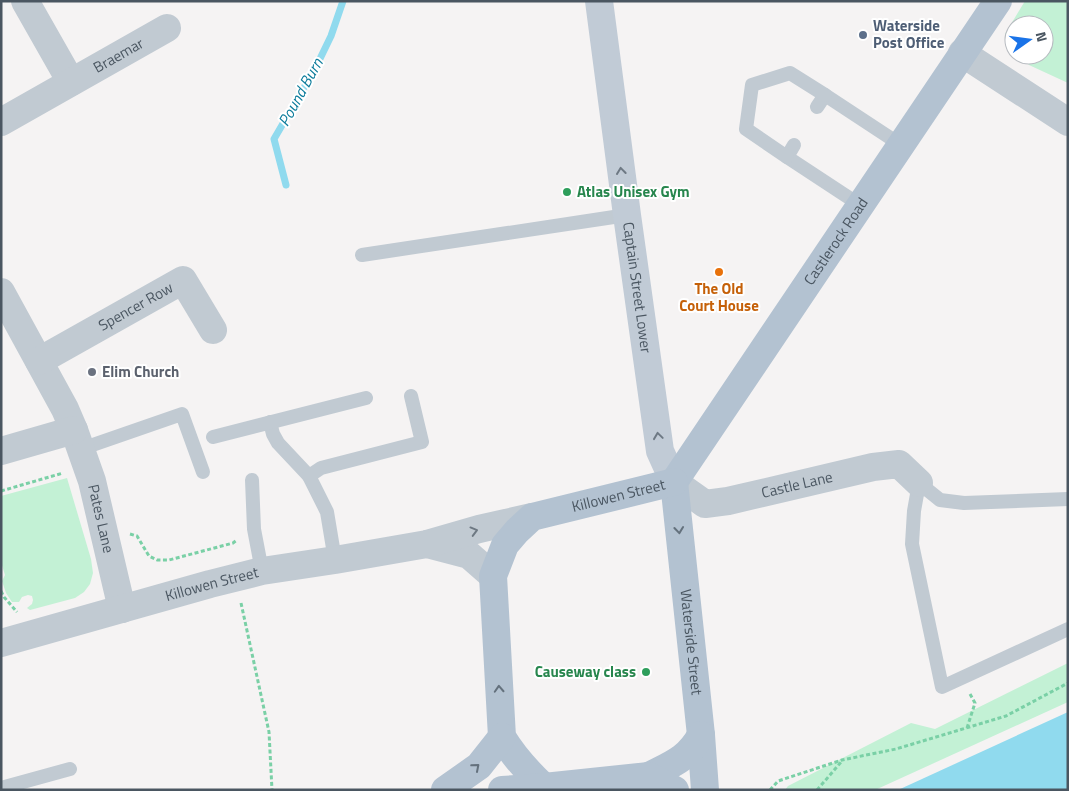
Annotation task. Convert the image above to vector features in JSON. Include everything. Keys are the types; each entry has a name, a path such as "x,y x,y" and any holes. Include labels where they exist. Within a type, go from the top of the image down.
{"main road":[{"name":"Captain Street Lower","path":"599,1 626,215 660,451 674,482"},
{"name":"Castlerock Road","path":"674,482 998,1"},
{"name":"Killowen Street","path":"532,517 674,482"},
{"name":"Waterside Street","path":"674,482 701,735 705,790"},
{"path":"532,517 505,545 494,576 502,737 524,768 544,787"},
{"path":"502,790 649,776 680,760 695,747 701,735"},
{"path":"445,790 479,766 502,737"},
{"path":"649,776 675,790"}],"street":[{"path":"25,1 71,82"},
{"name":"Braemar","path":"1,122 167,28"},
{"path":"962,53 1068,122"},
{"name":"Spencer Row","path":"39,362 183,280 213,330"},
{"name":"Pates Lane","path":"5,306 65,408 81,448 92,481 122,609"},
{"path":"1,451 81,448"},
{"name":"Castle Lane","path":"674,482 705,504 728,502 873,467 899,464 919,483"},
{"name":"Killowen Street","path":"1,643 262,571 427,544 478,529 532,517"},
{"name":"Killowen Street","path":"427,544 469,556 494,576"}],"lane":[{"path":"860,205 746,129 752,85 790,73 821,101 901,144"},
{"path":"787,157 794,145"},
{"path":"362,254 626,215"},
{"path":"309,476 321,468 422,442 411,396"},
{"path":"214,437 366,398"},
{"path":"81,448 182,414 203,472"},
{"path":"270,422 278,443 309,476 327,512 335,560"},
{"path":"252,480 254,529 262,571"},
{"path":"1068,499 964,503 940,500 919,483 914,511 912,544 942,688 1068,629"},
{"path":"1,788 70,769"}],"path":[{"path":"1,491 81,448"},
{"path":"103,526 138,536 149,556 157,560 169,560 234,543 254,529"},
{"path":"235,578 269,732 272,790"},
{"path":"962,678 975,703 967,728"},
{"path":"770,790 778,781 842,760 896,749 1006,716 1068,683"},
{"path":"817,790 842,760"}],"green space":[{"path":"1025,1 1068,1 1068,83 1029,65 1054,65 1054,15 1017,15"},
{"path":"67,478 91,559 93,573 90,584 84,592 75,598 30,610 27,608 32,604 32,596 28,595 22,597 19,602 12,602 6,593 2,581 5,575 1,562 1,496"},
{"path":"1068,663 1068,702 875,790 785,790 788,786 911,723 935,729"}],"water":[{"path":"1068,712 1068,790 898,790"}],"waterway":[{"name":"Pound Burn","path":"286,185 274,139 316,67 331,36 343,1"}],"place":[{"name":"Waterside Post Office","path":"863,35"},
{"name":"Atlas Unisex Gym","path":"567,192"},
{"name":"The Old Court House","path":"719,272"},
{"name":"Elim Church","path":"92,372"},
{"name":"Causeway class","path":"646,672"}]}
